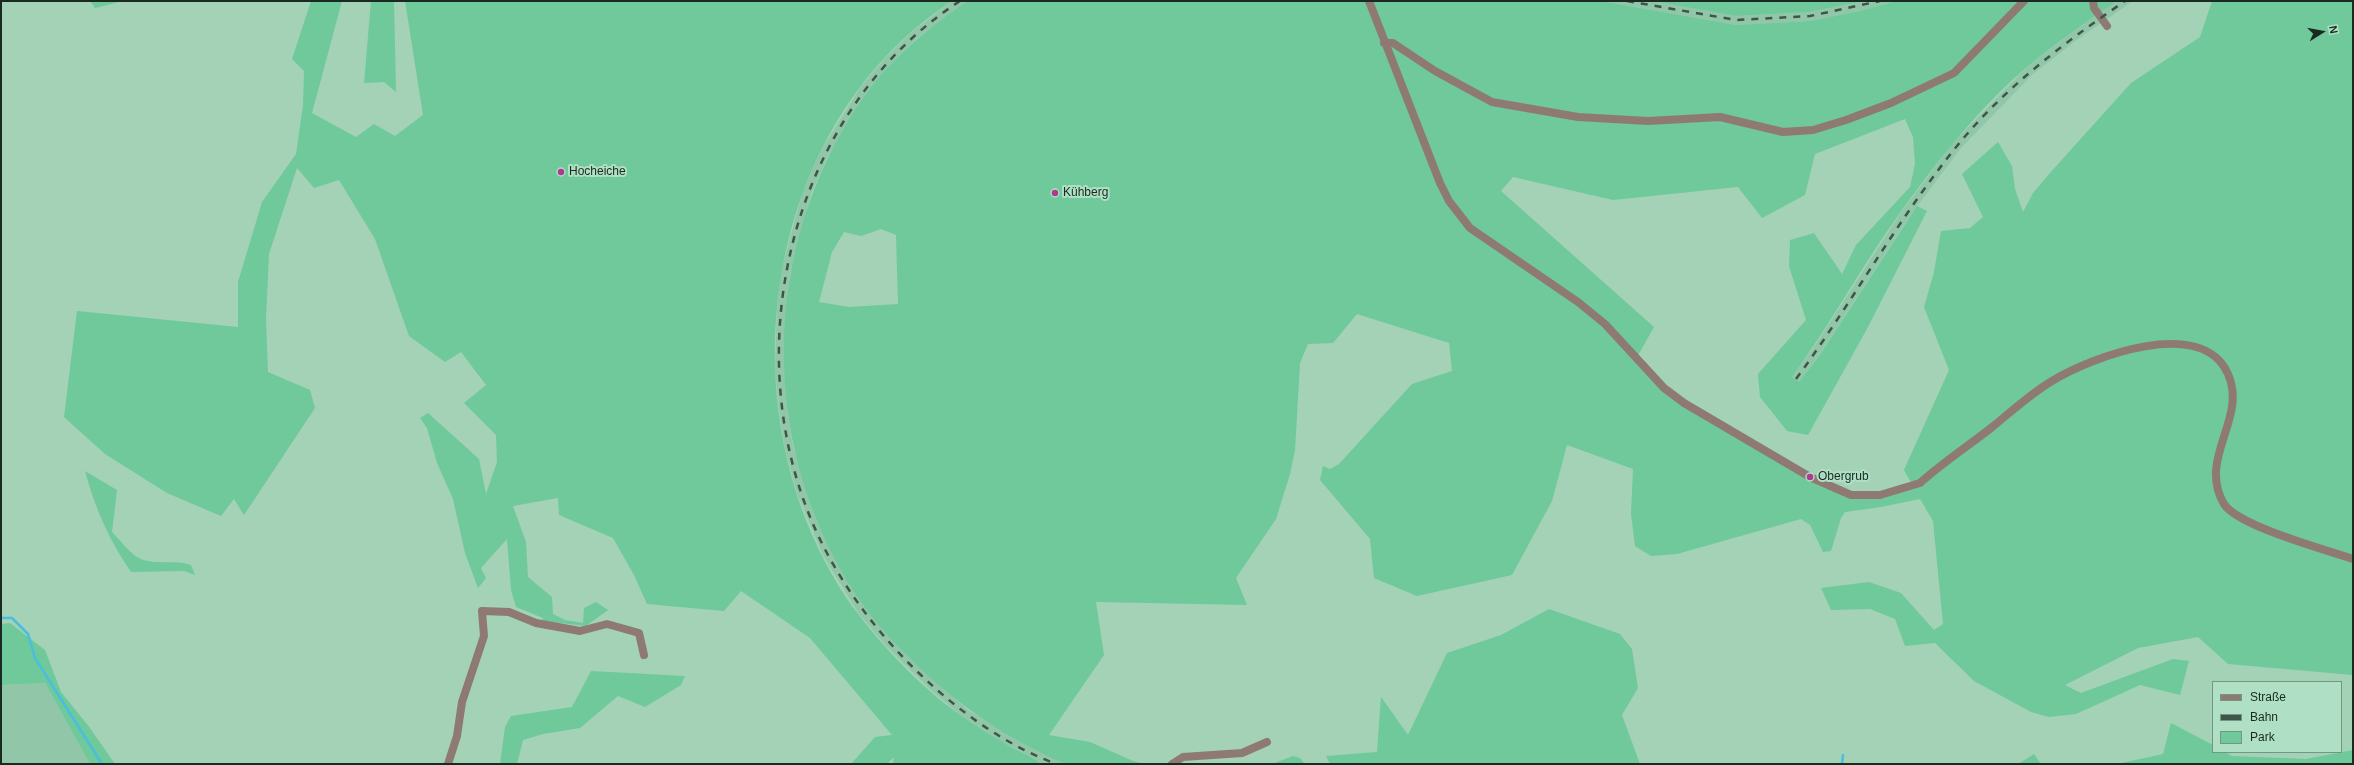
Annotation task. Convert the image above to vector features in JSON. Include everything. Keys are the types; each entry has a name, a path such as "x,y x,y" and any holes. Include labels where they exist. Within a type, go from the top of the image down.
{"street":[{"path":"1369,1 1384,43 1440,183 1449,201 1470,228 1578,302 1605,324 1664,388 1684,404 1810,477 1851,496 1880,495 1905,489 1920,483 2051,381 2109,355 2161,345 2185,344 2204,349 2217,359 2228,374 2233,392 2232,409 2216,460 2216,480 2225,505 2258,527 2353,559"},
{"path":"1384,43 1394,42 1435,71 1492,102 1578,117 1648,121 1720,117 1783,132 1813,130 1846,120 1891,103 1954,73 2024,1"},
{"path":"2093,1 2094,8 2107,26"},
{"path":"448,764 457,736 462,702 484,636 482,611 510,612 536,623 580,631 607,624 639,633 644,655"},
{"path":"1172,764 1183,757 1242,754 1267,742"}],"shaded area":[{"path":"952,1 968,1 917,38 893,62 867,93 828,156 811,194 790,273 786,310 784,370 788,417 793,447 815,517 831,551 866,609 910,659 968,710 1027,745 1068,764 1044,764 999,740 963,717 931,690 886,646 859,614 823,555 797,493 785,449 780,418 775,370 777,309 781,271 803,191 820,152 860,88 887,56 912,32"},
{"path":"1602,1 1653,1 1736,16 1809,12 1864,1 1896,1 1860,11 1810,21 1736,25"},
{"path":"2117,1 2133,1 2075,41 2032,75 1961,148 1909,217 1821,352 1799,382 1792,377 1814,347 1902,211 1954,142 2026,68 2070,34"},
{"path":"45,683 90,764 1,764 1,685"}],"green space":[{"path":"90,1 123,1 95,8"},
{"path":"311,1 342,1 312,113 356,137 374,124 395,136 423,115 405,1 952,1 885,57 835,125 799,203 780,287 776,374 787,460 815,541 859,615 908,671 936,697 995,738 1041,764 893,764 894,757 887,764 851,764 875,737 892,735 810,638 741,591 724,611 647,604 634,575 613,538 559,515 558,498 513,506 526,542 528,577 552,597 553,614 565,620 583,623 584,608 596,602 608,610 586,626 542,621 543,618 516,607 511,590 507,539 481,568 486,578 478,588 465,553 453,499 437,463 427,428 420,418 428,413 479,459 486,494 497,462 496,435 464,403 486,385 461,352 445,362 409,336 375,239 339,180 314,188 297,168 269,254 266,319 268,372 310,390 315,408 244,515 234,499 221,516 167,493 105,454 64,417 77,311 238,327 238,282 262,202 296,154 303,105 304,71 292,59"},
{"path":"371,1 394,1 396,92 384,82 364,83"},
{"path":"968,1 1601,1 1736,25 1810,21 1860,11 1896,1 2117,1 2027,67 1992,99 1930,172 1902,210 1792,377 1799,382 1821,353 1917,206 1927,211 1868,327 1808,435 1787,431 1760,397 1758,374 1806,320 1789,266 1790,240 1814,233 1842,274 1856,245 1910,187 1915,164 1913,137 1905,119 1815,154 1805,195 1762,218 1738,187 1613,200 1513,177 1501,191 1654,327 1636,359 1684,404 1851,495 1880,495 1913,486 1904,470 1949,370 1924,307 1934,272 1941,231 1970,228 1983,217 1962,174 1998,142 2012,166 2015,189 2023,212 2033,193 2131,83 2200,37 2212,1 2353,1 2353,675 2228,664 2198,637 2138,648 2065,685 2081,693 2173,659 2189,661 2180,695 2140,685 2076,714 2049,717 2031,712 1974,681 1935,643 1905,646 1895,619 1870,609 1831,610 1821,588 1869,582 1901,593 1934,630 1943,624 1933,521 1920,499 1881,507 1845,512 1841,518 1831,551 1823,552 1810,525 1801,519 1677,554 1651,556 1635,546 1631,514 1633,469 1567,445 1552,501 1512,575 1417,596 1374,578 1370,539 1320,480 1323,466 1330,469 1339,464 1412,384 1452,371 1449,343 1357,314 1333,343 1308,344 1300,363 1295,450 1290,474 1276,519 1236,578 1247,605 1096,602 1104,655 1049,735 1090,742 1133,761 1144,764 1067,764 1050,757 1005,733 950,695 909,658 866,609 830,549 804,485 789,419 784,351 789,283 805,217 830,153 866,94 888,67 926,32","holes":["881,229 896,235 898,304 849,307 819,302 832,252 844,232 861,236"]},
{"path":"1653,1 1864,1 1809,12 1736,16"},
{"path":"85,471 117,490 112,532 130,552 143,560 156,562 178,562 191,565 195,575 184,571 131,572 109,536 93,498"},
{"path":"1549,609 1620,634 1632,649 1638,688 1622,715 1640,764 1330,764 1326,756 1377,752 1381,697 1408,735 1447,653 1501,635"},
{"path":"10,623 45,650 61,692 90,728 115,764 90,764 45,683 1,685 1,624"},
{"path":"591,671 685,676 681,685 645,707 618,696 580,728 543,734 523,740 517,764 500,764 505,727 511,716 572,707"},
{"path":"2171,723 2212,744 2212,753 2227,753 2232,756 2306,759 2353,750 2353,764 2117,764 2163,754"},
{"path":"2034,754 2041,764 2018,764"},
{"path":"1293,756 1300,758 1305,764 1272,764"}],"waterway":[{"path":"1,618 12,618 28,634 35,658 102,764"},
{"path":"1842,764 1843,755"}],"railway":[{"path":"960,1 899,50 851,110 814,178 790,252 780,329 782,407 798,483 828,555 848,588 870,619 895,649 923,677 953,703 1002,738 1056,764"},
{"path":"1627,1 1736,20 1810,16 1880,1"},
{"path":"1796,379 1817,350 1914,203 1935,174 1975,125 1994,105 2057,50 2125,1"}],"place":[{"name":"Hocheiche","path":"561,172"},
{"name":"Kühberg","path":"1055,193"},
{"name":"Obergrub","path":"1810,477"}]}
